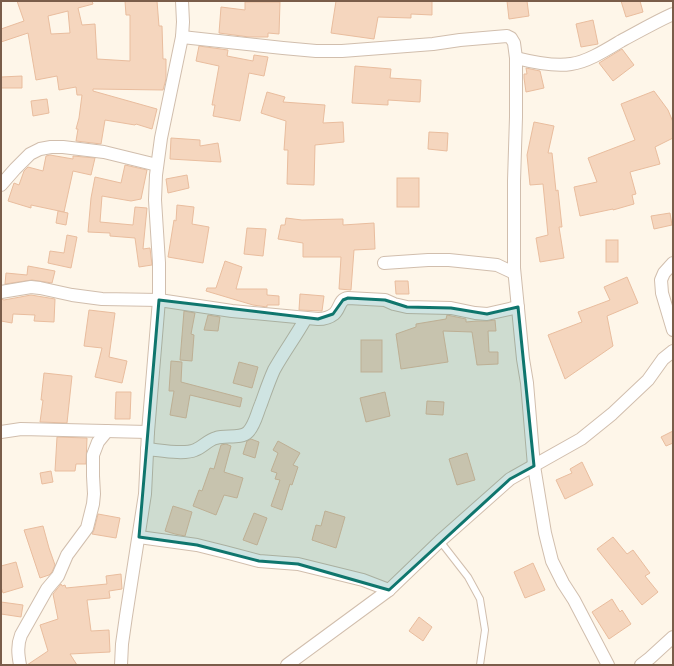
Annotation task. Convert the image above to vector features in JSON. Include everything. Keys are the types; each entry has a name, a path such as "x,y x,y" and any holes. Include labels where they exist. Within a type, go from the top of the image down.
{"street":[{"path":"121,665 122,644 145,494 148,432 159,300 159,264 155,200 156,175 161,138 182,37 182,1"},
{"path":"516,58 553,64 571,64 591,58 673,14"},
{"path":"182,37 316,51 342,51 433,44 507,36 511,38 514,43 516,58 514,273 527,383 534,466 545,533 552,562 608,665"},
{"path":"1,185 30,154 40,149 51,147 104,152 157,165"},
{"path":"497,265 514,249"},
{"path":"384,263 449,260 497,265 514,273"},
{"path":"673,263 664,273 661,280 662,293 673,330"},
{"path":"1,292 31,287 102,299 159,300 232,311 318,319 334,314 343,300 348,298 385,300 407,307 451,308 487,314 518,307"},
{"path":"147,449 180,452 195,451 216,438 237,436 248,433 257,416 274,370 306,318"},
{"path":"287,665 389,590 440,541 510,479 581,439 612,414 648,380 663,359 673,351"},
{"path":"1,432 21,428 148,432"},
{"path":"20,665 18,642 21,634 47,589 58,576 68,555 87,528 94,494 93,455 98,442 107,431"},
{"path":"139,537 197,545 259,561 298,564 363,580 389,590"},
{"path":"641,665 673,637"}],"lane":[{"path":"440,541 468,577 480,599 485,630 480,665"}],"highlighted area":[{"path":"348,298 385,300 407,307 451,308 487,314 518,307 534,466 510,479 389,590 298,564 259,561 197,545 139,537 159,300 318,319 333,314 343,300"}],"building":[{"path":"17,1 92,1 93,4 78,8 82,25 95,24 97,59 130,61 130,15 126,15 125,1 157,1 159,26 162,26 163,59 166,59 166,79 163,90 93,89 93,91 157,109 152,129 136,124 105,120 101,144 76,141 78,129 76,129 82,95 77,95 76,87 59,90 57,76 36,80 28,33 1,42 1,29 24,21","holes":["68,11 70,33 51,34 48,16"]},
{"path":"336,1 432,1 432,15 411,14 411,18 378,17 374,39 331,33"},
{"path":"507,1 527,1 529,16 509,19"},
{"path":"621,1 640,1 643,12 626,17"},
{"path":"245,2 280,2 279,34 268,33 268,37 249,37 219,33 221,7 245,10"},
{"path":"593,20 598,44 581,47 576,24"},
{"path":"199,46 228,50 227,56 253,61 254,55 268,57 264,76 249,73 240,121 213,116 215,105 212,105 219,66 196,61"},
{"path":"622,49 634,65 613,81 599,63"},
{"path":"355,66 391,69 390,78 421,80 420,102 388,100 388,105 352,103"},
{"path":"526,68 540,71 544,88 526,92 524,74 527,74"},
{"path":"22,76 22,88 1,88 1,77"},
{"path":"654,91 668,110 673,122 673,138 655,147 660,164 630,172 636,194 632,195 634,204 613,210 580,216 574,187 597,182 588,158 635,140 621,104"},
{"path":"267,92 285,97 283,102 325,105 323,123 343,122 344,142 315,145 314,185 287,184 288,150 284,150 286,121 261,113"},
{"path":"47,99 49,113 33,116 31,101"},
{"path":"534,122 554,126 548,153 552,153 556,191 558,190 562,227 559,227 564,258 540,262 536,238 548,235 543,184 530,185 527,155"},
{"path":"429,132 448,133 447,151 428,149"},
{"path":"171,138 200,140 200,146 218,143 221,162 170,159"},
{"path":"50,155 73,159 73,156 95,158 91,175 73,171 64,212 31,205 31,208 8,201 14,183 19,185 24,171 28,167 43,171 46,156"},
{"path":"125,165 147,170 141,199 131,201 102,196 100,222 133,225 135,207 147,208 143,249 150,248 152,265 139,267 135,238 110,236 110,233 88,232 91,198 95,177 121,183"},
{"path":"187,175 189,188 168,193 166,179"},
{"path":"397,178 419,178 419,207 397,207"},
{"path":"177,205 194,207 192,224 209,227 203,263 168,257 174,220 176,221"},
{"path":"58,211 68,213 66,225 56,223"},
{"path":"670,213 672,225 654,229 651,216"},
{"path":"286,218 302,220 343,219 343,225 374,223 375,249 354,250 351,290 339,289 341,257 303,257 303,243 278,239 281,225 285,225"},
{"path":"247,228 266,229 263,256 244,254"},
{"path":"67,235 77,237 71,268 48,263 50,251 64,253"},
{"path":"606,240 618,240 618,262 606,262"},
{"path":"225,261 242,267 236,289 267,289 267,295 279,296 279,305 267,305 267,307 253,305 206,291 207,288 216,288"},
{"path":"28,266 55,271 52,283 32,280 5,284 6,273 27,275"},
{"path":"627,277 638,303 607,316 613,346 565,379 548,335 582,322 578,312 610,300 604,287"},
{"path":"395,281 408,281 409,294 396,294"},
{"path":"300,294 324,296 322,311 299,310"},
{"path":"31,295 55,299 54,322 34,321 35,315 13,314 12,323 1,321 1,299 4,300"},
{"path":"89,310 115,313 109,357 127,361 122,383 95,377 102,348 84,346"},
{"path":"184,311 195,313 191,334 194,335 192,361 180,360"},
{"path":"208,315 220,317 218,331 204,330"},
{"path":"447,315 466,319 466,322 495,320 496,331 488,331 489,352 498,352 498,364 477,365 472,332 443,331 448,362 401,369 396,334 416,327 416,324 446,319"},
{"path":"361,340 382,340 382,372 361,372"},
{"path":"171,361 182,362 181,382 242,398 240,407 190,395 186,418 170,415 174,391 169,391"},
{"path":"239,362 258,367 252,388 233,383"},
{"path":"44,373 72,376 67,423 40,422 43,400 41,400"},
{"path":"116,392 131,392 130,419 115,419"},
{"path":"385,392 390,416 366,422 360,398"},
{"path":"427,401 444,402 443,415 426,414"},
{"path":"673,431 673,443 666,446 661,437"},
{"path":"57,437 87,438 86,464 76,464 75,471 55,471"},
{"path":"251,439 259,442 255,458 243,454 247,441"},
{"path":"278,441 300,453 293,465 298,467 292,485 290,484 282,510 271,506 280,480 275,479 277,473 271,471 278,453 273,450"},
{"path":"226,444 231,446 224,472 243,478 237,498 224,495 216,515 193,506 199,490 202,491 210,468 214,469 221,445"},
{"path":"467,453 475,480 457,485 449,459"},
{"path":"582,462 593,485 565,499 556,480 572,473 570,469"},
{"path":"51,471 53,482 42,484 40,473"},
{"path":"173,506 192,512 185,536 165,531"},
{"path":"325,511 345,517 336,548 312,540 316,525 321,526"},
{"path":"254,513 267,518 257,545 243,540"},
{"path":"98,514 120,518 116,538 92,534"},
{"path":"43,526 55,565 49,575 40,578 24,530"},
{"path":"613,537 627,554 633,550 650,573 645,576 658,592 642,605 597,549"},
{"path":"16,562 23,587 3,593 1,587 1,566"},
{"path":"533,563 545,590 525,598 514,572"},
{"path":"121,574 122,589 109,591 110,598 87,600 91,631 109,630 110,652 70,654 77,665 27,665 48,651 40,625 58,619 53,594 61,584 62,586 65,585 66,588 107,584 106,576"},
{"path":"612,599 620,612 622,610 631,624 609,639 592,612"},
{"path":"1,602 23,605 21,617 1,614"},
{"path":"419,617 432,627 423,641 409,631"}]}
